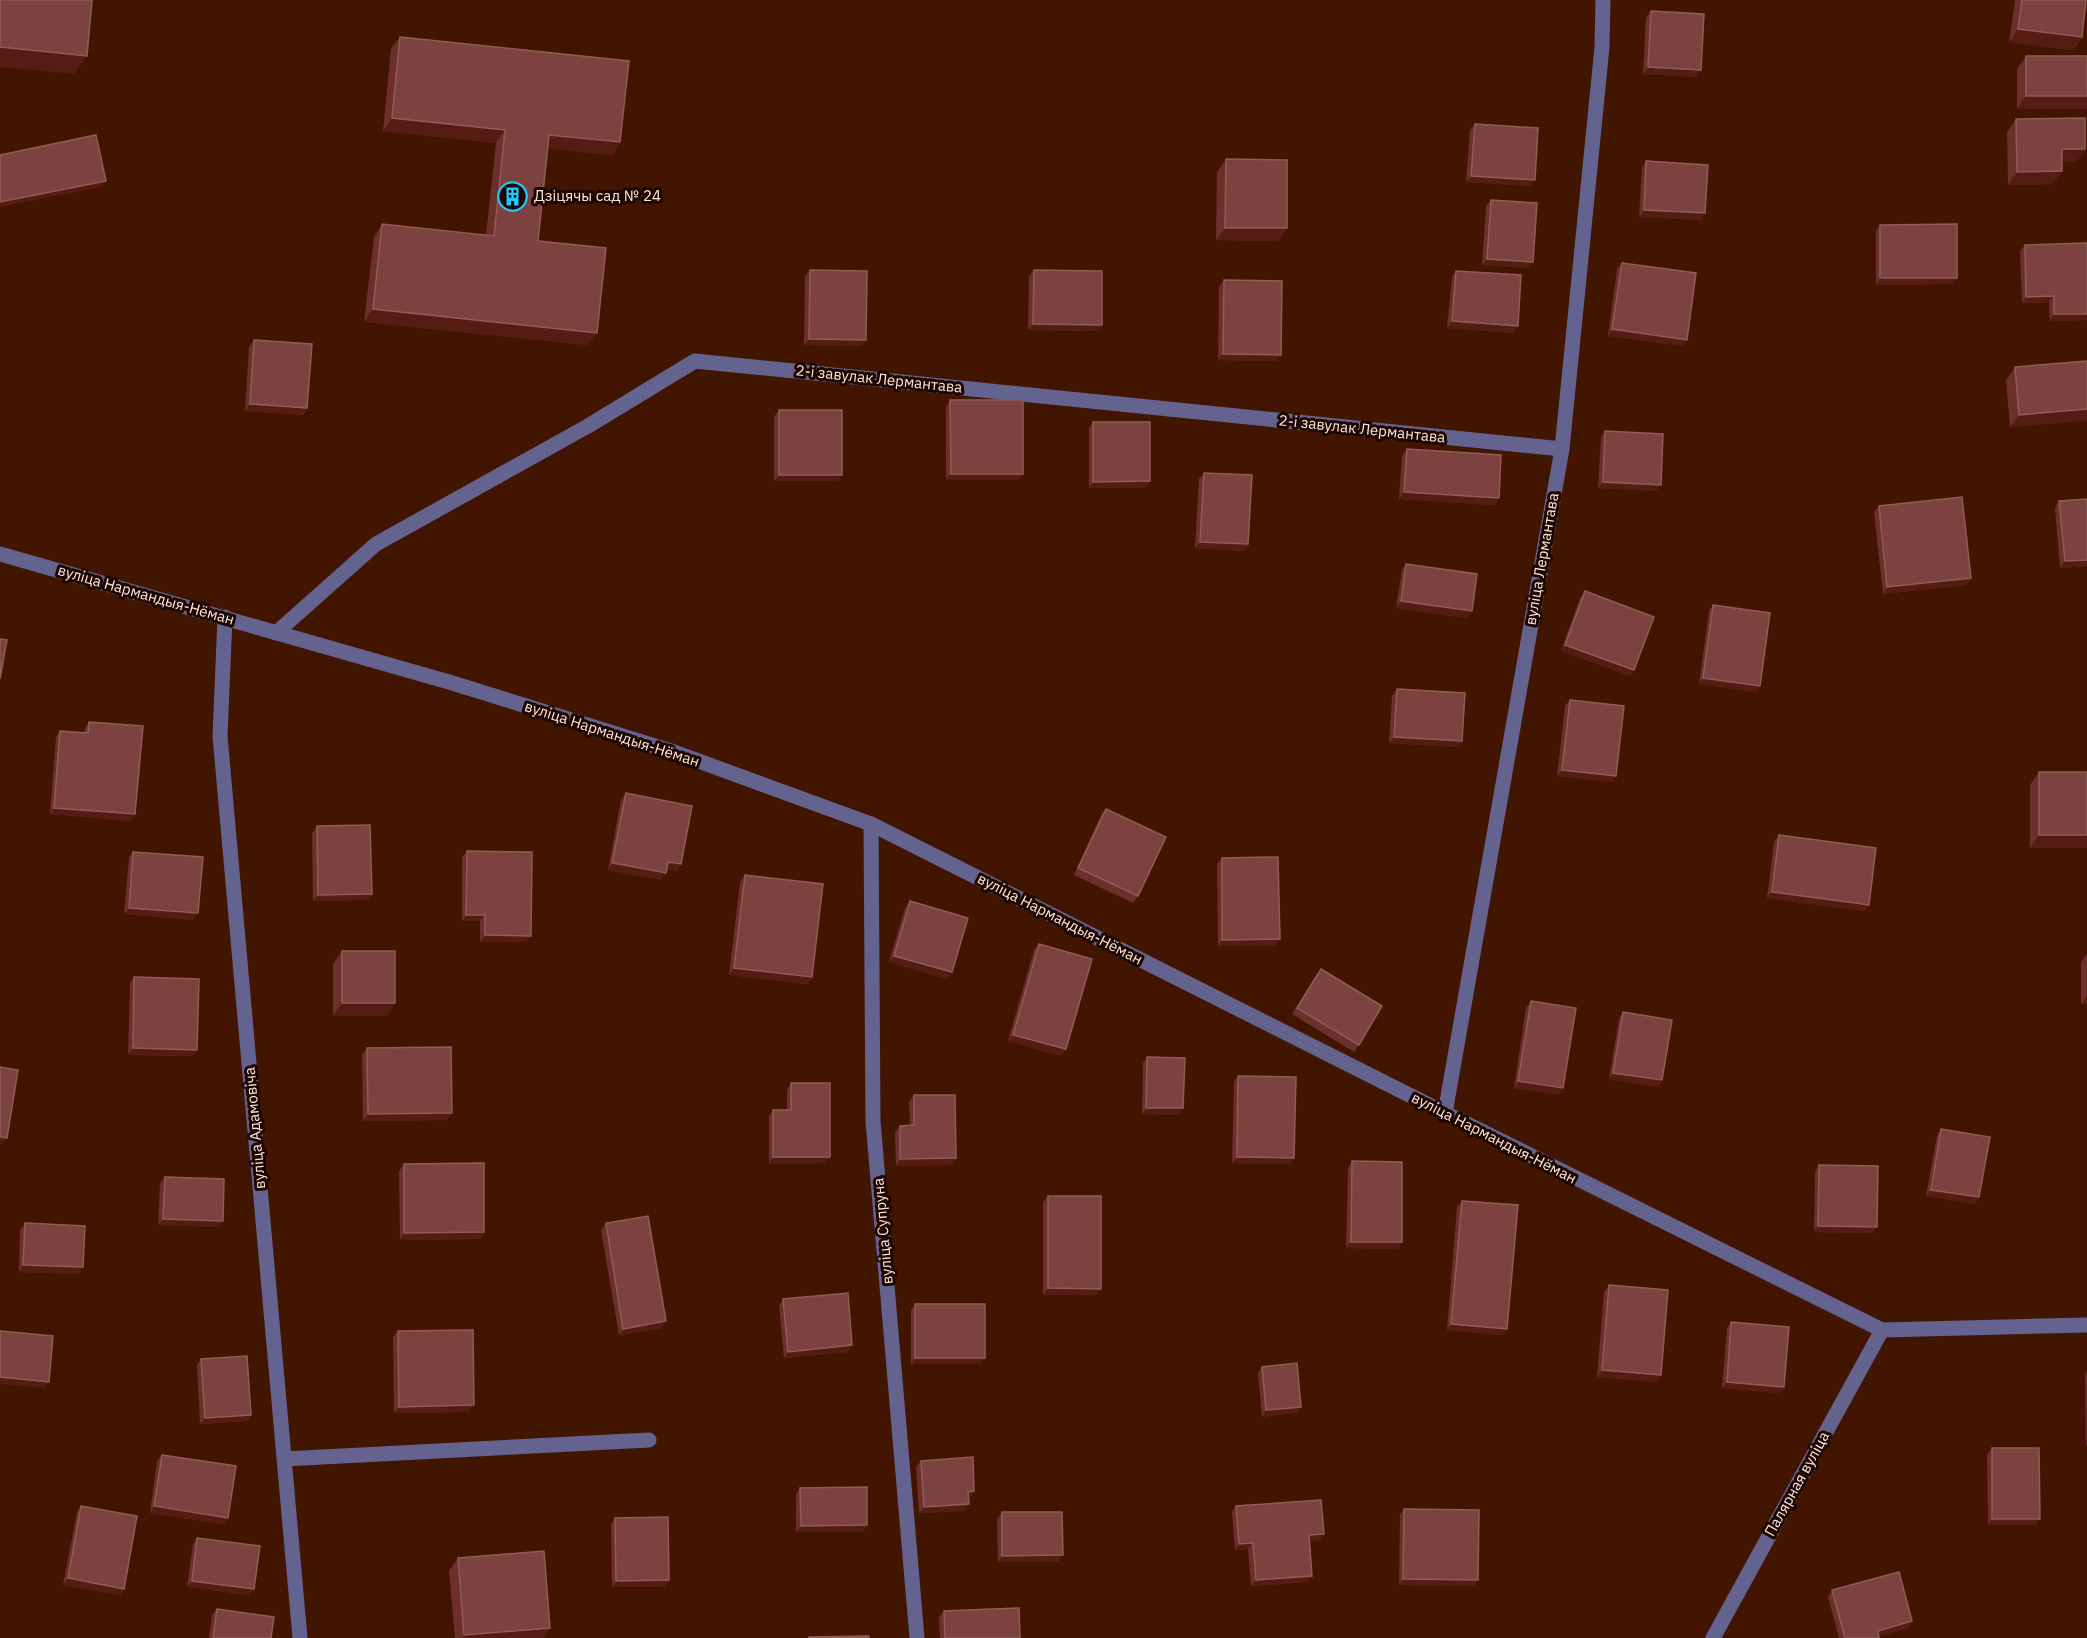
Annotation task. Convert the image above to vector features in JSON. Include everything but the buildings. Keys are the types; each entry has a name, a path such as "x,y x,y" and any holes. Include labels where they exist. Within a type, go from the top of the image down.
{"street":[{"name":"вуліца Лермантава","path":"1445,1113 1562,449 1602,47 1603,0"},
{"name":"2-і завулак Лермантава","path":"276,633 376,544 588,426 694,361 1562,449"},
{"name":"вуліца Нармандыя-Нёман","path":"0,554 449,682 663,748 871,824 1881,1330 2087,1325"},
{"name":"вуліца Адамовіча","path":"225,617 220,736 300,1638"},
{"name":"вуліца Супруна","path":"871,824 873,1121 917,1638"},
{"name":"Палярная вуліца","path":"1713,1638 1881,1330"},
{"path":"284,1459 649,1440"}],"place":[{"name":"Дзіцячы сад № 24","path":"513,196"}]}
